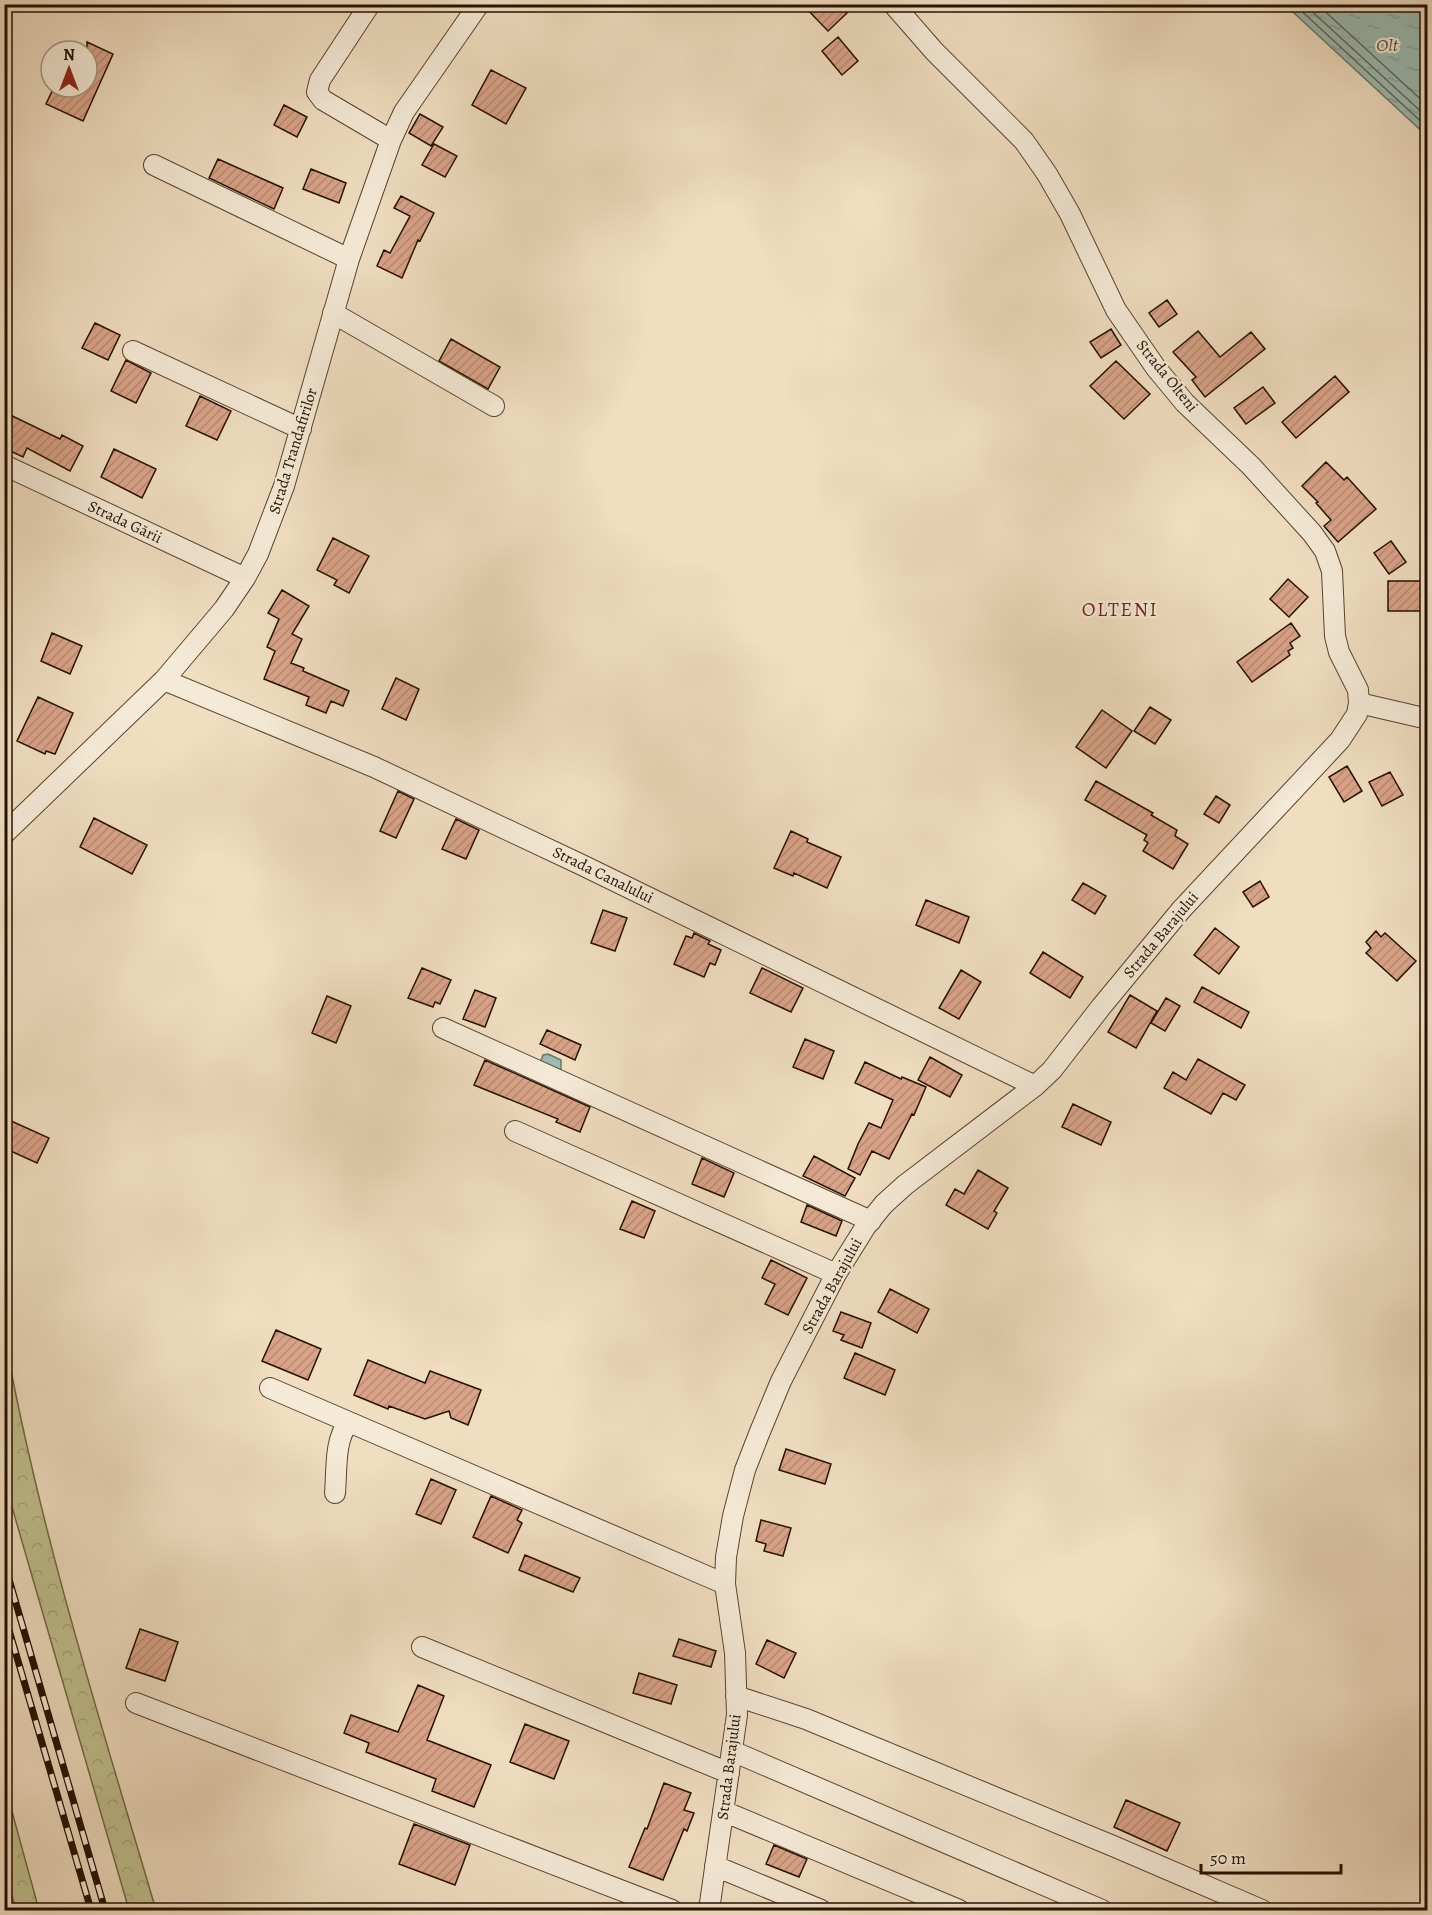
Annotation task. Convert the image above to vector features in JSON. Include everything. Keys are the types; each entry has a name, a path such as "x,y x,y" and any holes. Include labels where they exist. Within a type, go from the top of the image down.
{"street":[{"path":"370,4 320,80 317,92 323,100 391,140"},
{"name":"Strada Trandafirilor","path":"4,834 164,680 224,609 245,579 268,529 301,429 349,259 391,140 404,112 479,4"},
{"name":"Strada Olteni","path":"893,4 934,51 1024,141 1047,174 1070,214 1116,310 1156,368 1185,403 1251,466 1312,533 1325,551 1332,571 1335,636 1339,652 1358,690 1359,704"},
{"path":"154,165 349,259"},
{"path":"333,313 494,406"},
{"path":"133,351 301,429"},
{"name":"Strada Gării","path":"4,465 245,579"},
{"name":"Strada Canalului","path":"164,680 385,771 1035,1086"},
{"path":"1359,704 1428,719"},
{"name":"Strada Barajului","path":"709,1911 737,1715 735,1653 725,1584 726,1557 733,1516 745,1470 782,1381 836,1274 866,1226 884,1204 905,1185 1035,1086 1052,1070 1181,910 1340,740 1357,714 1359,704"},
{"path":"443,1028 871,1221"},
{"path":"515,1131 836,1274"},
{"path":"270,1388 725,1584"},
{"path":"335,1493 339,1444 343,1430 349,1422"},
{"path":"422,1647 729,1773"},
{"path":"736,1696 828,1728 1113,1846 1262,1911"},
{"path":"136,1703 672,1911"},
{"path":"732,1750 1102,1911"},
{"path":"723,1811 959,1911"},
{"path":"716,1866 821,1911"}],"green space":[{"path":"4,1333 18,1406 53,1552 156,1910 129,1910 5,1483"},
{"path":"4,1786 39,1910 16,1910 5,1871"}],"water":[{"name":"Olt","path":"1287,5 1427,5 1427,136 1294,13"},
{"path":"548,1054 561,1060 561,1070 555,1072 540,1063 543,1055"}],"building":[{"path":"802,4 838,4 847,13 828,31"},
{"path":"838,37 858,61 842,75 822,51"},
{"path":"99,48 113,54 99,85"},
{"path":"491,70 526,88 506,124 472,105"},
{"path":"48,99 93,99 83,121 46,104"},
{"path":"284,105 307,117 297,137 274,125"},
{"path":"420,114 443,127 431,146 409,133"},
{"path":"434,144 457,156 445,177 422,165"},
{"path":"218,159 283,188 274,209 209,178"},
{"path":"311,169 346,183 339,203 303,189"},
{"path":"401,196 434,213 420,241 418,240 402,278 377,266 384,250 390,253 410,216 394,208"},
{"path":"1167,300 1177,314 1159,327 1149,313"},
{"path":"95,323 120,335 108,360 82,348"},
{"path":"1111,329 1121,345 1101,358 1090,342"},
{"path":"1198,331 1220,357 1251,332 1265,349 1205,397 1192,380 1196,377 1173,352"},
{"path":"451,339 500,367 488,389 439,361"},
{"path":"126,360 151,373 136,403 111,391"},
{"path":"1116,361 1150,394 1124,419 1090,386"},
{"path":"1335,376 1349,392 1296,438 1282,422"},
{"path":"1263,387 1275,403 1246,424 1234,408"},
{"path":"200,396 231,411 217,440 186,426"},
{"path":"4,412 60,439 62,435 83,446 70,471 27,448 23,457 4,448"},
{"path":"114,449 156,469 142,498 101,477"},
{"path":"1326,462 1344,480 1347,477 1376,509 1338,542 1324,526 1331,520 1302,486"},
{"path":"333,538 369,556 349,593 334,585 337,580 317,570"},
{"path":"1391,541 1406,562 1389,574 1374,553"},
{"path":"1288,579 1308,597 1289,617 1270,599"},
{"path":"1388,581 1428,581 1428,611 1388,611"},
{"path":"282,590 309,606 292,634 302,639 291,663 304,668 303,671 349,691 343,706 331,701 326,713 306,705 309,697 264,679 275,651 267,647 279,619 268,613"},
{"path":"1291,623 1300,636 1290,643 1293,648 1288,651 1290,655 1252,682 1237,662"},
{"path":"52,633 82,646 70,674 41,661"},
{"path":"396,678 419,689 406,720 382,709"},
{"path":"38,697 73,713 55,754 46,751 45,754 17,741"},
{"path":"1150,707 1171,720 1155,744 1134,731"},
{"path":"1102,710 1132,731 1106,768 1076,747"},
{"path":"1347,766 1362,791 1344,802 1329,777"},
{"path":"1390,772 1403,795 1382,806 1369,782"},
{"path":"1096,781 1153,813 1151,815 1177,830 1175,836 1188,844 1173,869 1143,851 1148,843 1144,840 1147,835 1085,800"},
{"path":"398,791 414,799 396,838 380,831"},
{"path":"1216,796 1230,805 1219,823 1204,814"},
{"path":"94,818 147,845 132,874 80,847"},
{"path":"456,819 479,830 466,859 442,849"},
{"path":"791,831 808,839 807,842 841,857 827,888 794,873 793,876 774,868"},
{"path":"1260,881 1269,897 1253,907 1243,892"},
{"path":"1083,883 1106,896 1095,914 1072,900"},
{"path":"926,900 969,917 959,943 916,925"},
{"path":"603,910 627,918 615,951 591,943"},
{"path":"1215,928 1239,947 1219,974 1194,955"},
{"path":"1376,931 1381,937 1385,933 1416,961 1397,981 1366,953 1371,948 1366,942"},
{"path":"694,933 710,941 708,944 721,950 715,965 710,963 704,977 674,964 686,936 692,938"},
{"path":"1043,952 1083,977 1070,998 1030,973"},
{"path":"422,968 451,980 440,1004 435,1002 433,1007 408,998"},
{"path":"762,968 803,988 791,1012 750,993"},
{"path":"961,970 981,982 959,1019 939,1008"},
{"path":"1202,987 1249,1012 1241,1028 1194,1002"},
{"path":"475,990 496,998 485,1027 463,1019"},
{"path":"1130,995 1157,1011 1136,1048 1108,1032"},
{"path":"327,996 351,1006 336,1043 312,1033"},
{"path":"1166,998 1180,1006 1165,1031 1151,1023"},
{"path":"547,1030 581,1045 575,1060 540,1044"},
{"path":"805,1039 834,1051 823,1079 793,1067"},
{"path":"930,1057 962,1075 950,1097 918,1080"},
{"path":"1198,1059 1245,1085 1236,1100 1223,1093 1211,1114 1164,1088 1173,1072 1186,1080"},
{"path":"485,1060 590,1107 580,1132 556,1122 558,1119 474,1085"},
{"path":"865,1062 901,1079 902,1077 926,1087 914,1115 912,1114 889,1159 872,1151 860,1175 848,1169 858,1144 869,1123 881,1128 893,1100 855,1083"},
{"path":"1073,1104 1111,1122 1101,1145 1062,1127"},
{"path":"9,1120 49,1138 37,1163 4,1148 4,1130"},
{"path":"814,1156 855,1178 845,1196 803,1176"},
{"path":"702,1158 734,1173 724,1197 692,1184"},
{"path":"978,1170 1008,1188 994,1211 997,1213 988,1229 946,1205 955,1189 964,1194"},
{"path":"632,1201 655,1211 644,1238 620,1229"},
{"path":"807,1205 842,1221 836,1236 801,1222"},
{"path":"771,1260 807,1278 788,1315 765,1304 775,1284 762,1278"},
{"path":"890,1289 929,1309 917,1333 878,1312"},
{"path":"841,1312 871,1323 862,1348 841,1340 844,1335 833,1331"},
{"path":"276,1330 321,1349 308,1380 262,1361"},
{"path":"855,1353 895,1370 885,1395 844,1378"},
{"path":"368,1360 425,1383 430,1371 481,1390 468,1425 451,1418 449,1411 425,1419 389,1406 388,1409 354,1395"},
{"path":"786,1449 831,1464 825,1484 779,1470"},
{"path":"431,1479 456,1490 441,1524 416,1514"},
{"path":"491,1496 522,1510 517,1520 522,1523 508,1553 473,1537"},
{"path":"761,1520 791,1528 783,1556 764,1551 766,1544 756,1541"},
{"path":"525,1555 580,1578 573,1592 519,1570"},
{"path":"140,1629 178,1642 165,1681 126,1668"},
{"path":"679,1639 716,1651 711,1667 673,1656"},
{"path":"767,1640 796,1653 784,1678 756,1664"},
{"path":"639,1673 677,1685 671,1704 633,1693"},
{"path":"418,1685 444,1696 427,1740 491,1765 474,1807 432,1791 436,1779 366,1752 369,1743 344,1733 351,1715 398,1732"},
{"path":"525,1724 569,1741 554,1779 510,1762"},
{"path":"664,1783 691,1793 684,1810 694,1813 687,1831 684,1829 663,1880 629,1867 645,1828 647,1829"},
{"path":"1126,1800 1180,1823 1167,1851 1114,1827"},
{"path":"414,1824 470,1845 455,1885 399,1864"},
{"path":"774,1845 807,1859 799,1877 766,1864"}],"railway":[{"path":"4,1562 105,1910"},
{"path":"4,1613 91,1910"}],"district":[{"name":"OLTENI","path":"1120,609"}]}
